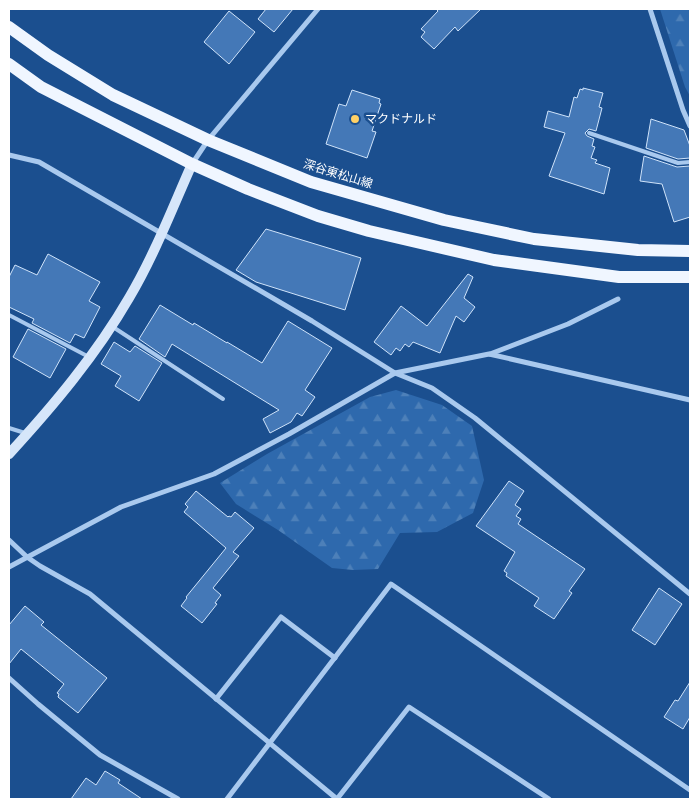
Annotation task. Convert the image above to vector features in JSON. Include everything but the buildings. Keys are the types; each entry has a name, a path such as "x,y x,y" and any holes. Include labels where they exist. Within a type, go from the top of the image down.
{"main road":[{"name":"深谷東松山線","path":"9,28 48,55 113,95 208,140 311,182 444,220 534,239 638,250 690,251"},
{"path":"9,64 41,87 192,164 248,189 318,216 368,231 494,260 619,277 690,277"}],"street":[{"path":"9,454 28,434 90,358 112,325 129,298 161,234 192,164 208,140 318,9"},
{"path":"650,9 690,126"},
{"path":"9,155 39,162 312,321 395,373 432,388 475,418 690,594"},
{"path":"9,567 121,507 177,489 214,474 395,373 489,354 568,324 618,300"},
{"path":"489,354 690,400"},
{"path":"9,540 27,557 90,594 337,799 409,707 548,799"},
{"path":"227,799 391,584 690,790"},
{"path":"216,699 281,616 335,658"},
{"path":"9,678 100,755 178,799"}],"lane":[{"path":"589,133 678,163 690,162"},
{"path":"9,315 90,358"},
{"path":"112,325 223,399"},
{"path":"9,428 28,434"}],"green space":[{"path":"660,9 690,9 690,96 685,87"},
{"path":"396,390 442,405 472,426 484,480 473,513 437,532 400,533 378,569 353,570 332,568 278,530 236,504 220,483 267,454 370,397"}],"place":[{"name":"マクドナルド","path":"355,119"}]}
